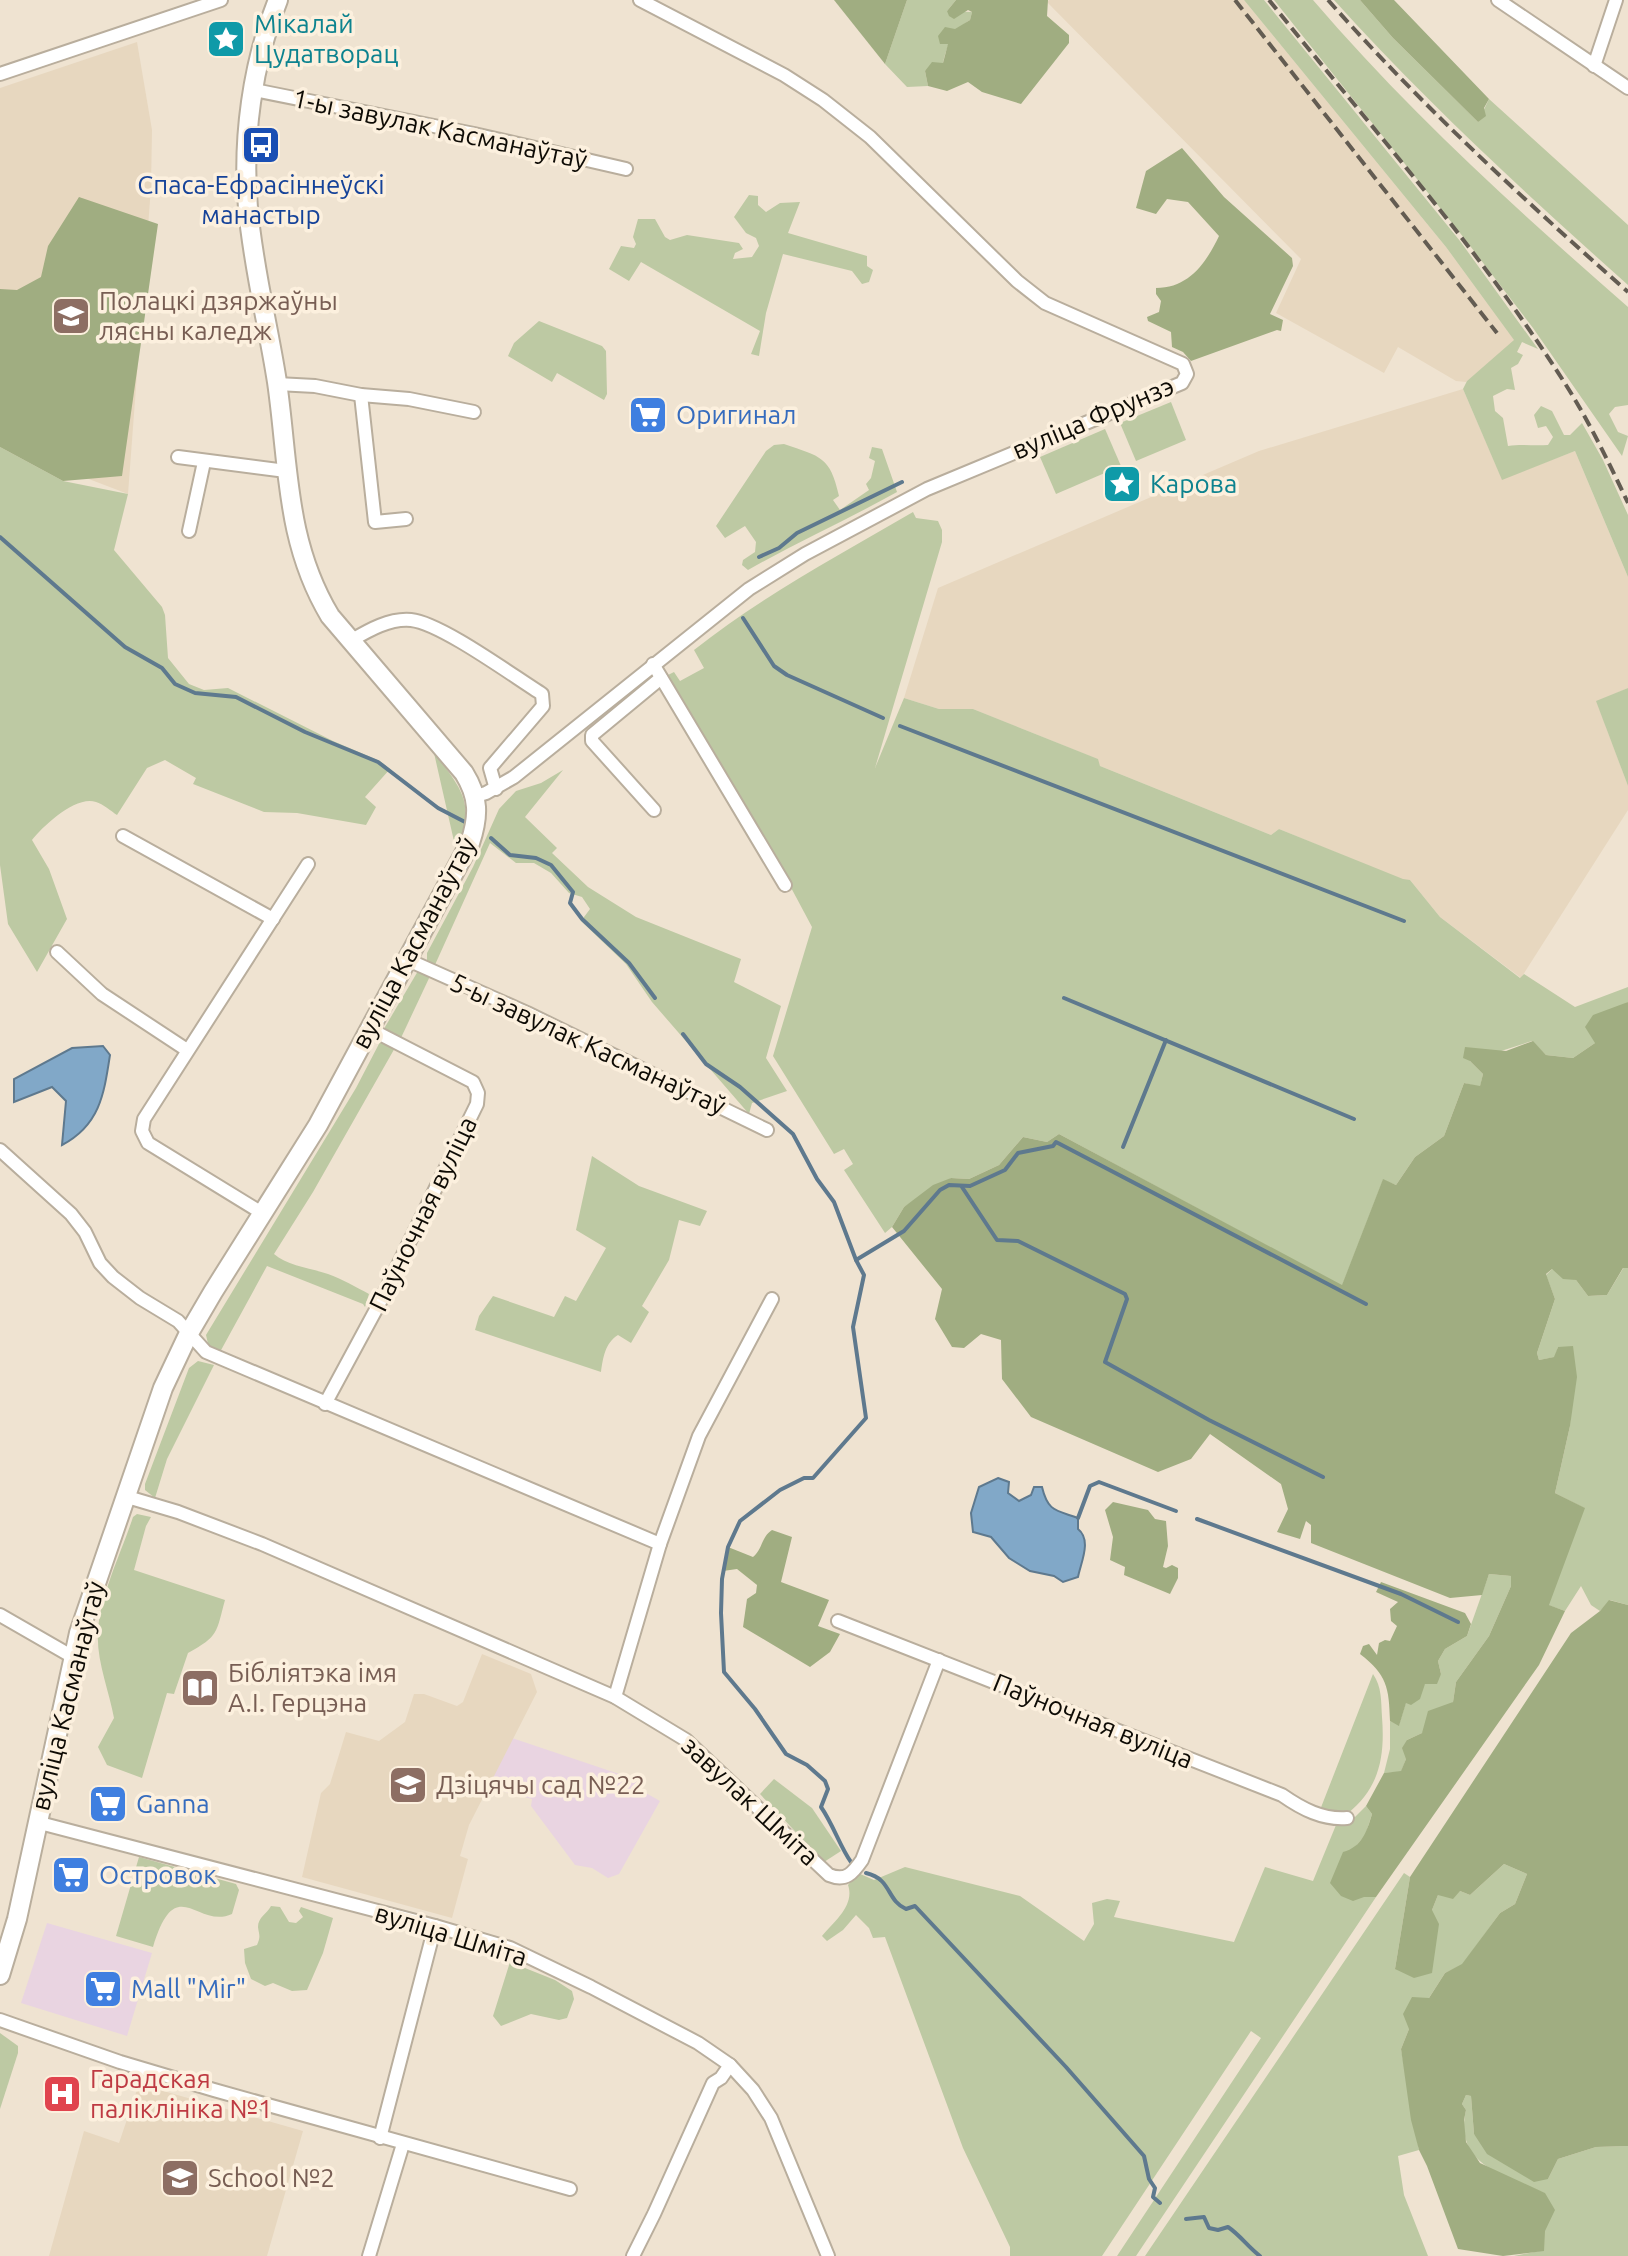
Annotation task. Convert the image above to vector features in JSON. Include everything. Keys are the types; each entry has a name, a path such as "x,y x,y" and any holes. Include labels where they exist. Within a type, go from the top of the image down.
{"main road":[{"path":"278,0 261,51 254,90 247,144 248,209 277,384 294,527 314,590 330,616 464,773 476,796"},
{"name":"вуліца Касманаўтаў","path":"0,1975 17,1919 79,1633 163,1388 189,1333 318,1125 470,843 478,811 476,796"}],"street":[{"path":"0,74 221,0"},
{"name":"вуліца Фрунзэ","path":"476,796 496,789 514,777 749,589 805,554 917,494 1182,383 1187,374 1183,364 1045,303 947,215 870,137 823,100 784,75 640,0"},
{"path":"1498,0 1628,88"},
{"path":"1594,66 1616,0"},
{"name":"1-ы завулак Касманаўтаў","path":"254,90 474,134 626,169"},
{"path":"277,384 409,399 474,412"},
{"path":"361,395 375,522 406,519"},
{"path":"178,457 286,471"},
{"path":"189,531 204,462"},
{"path":"352,640 372,629 400,620 423,623 443,632 542,694 543,706 490,768 496,789"},
{"path":"653,664 785,885"},
{"path":"654,810 592,741 592,735 661,678"},
{"path":"123,836 273,919"},
{"path":"262,1213 148,1143 142,1131 144,1119 308,864"},
{"path":"57,952 102,994 187,1050"},
{"name":"5-ы завулак Касманаўтаў","path":"408,960 527,1013 767,1130"},
{"name":"Паўночная вуліца","path":"325,1404 379,1304 477,1104 478,1093 473,1082 370,1029"},
{"path":"0,1150 71,1214 85,1232 100,1263 113,1277 178,1321 206,1352 660,1544"},
{"path":"615,1697 660,1544 699,1436 772,1299"},
{"name":"завулак Шміта","path":"124,1496 178,1512 262,1544 615,1697 686,1740 829,1875 838,1878 846,1877 862,1860 939,1660"},
{"path":"0,1615 73,1657"},
{"name":"Паўночная вуліца","path":"838,1621 1282,1795 1301,1808 1334,1819 1347,1818"},
{"name":"вуліца Шміта","path":"36,1822 510,1948 698,2043 730,2065 753,2090 771,2118 828,2256"},
{"path":"380,2138 435,1926"},
{"path":"0,2020 120,2062 380,2138 570,2189"},
{"path":"633,2256 713,2083 730,2065"},
{"path":"369,2256 403,2144"}],"shaded area":[{"path":"1244,0 1446,247 1515,341 1466,382 1456,381 1398,347 1384,373 1276,313 1301,259 1047,2"},
{"name":"Полацкі дзяржаўны лясны каледж","path":"137,42 152,130 151,187 128,494 0,445 0,88"},
{"path":"1463,389 1502,479 1575,451 1628,577 1628,688 1597,702 1628,786 1628,810 1521,978 1440,917 1410,880 1403,880 1279,829 1271,835 1100,766 1097,759 973,709 939,709 904,698 938,588 1259,451"},
{"name":"Дзіцячы сад №22","path":"482,1654 531,1674 537,1692 469,1825 460,1856 468,1859 452,1918 302,1877 321,1793 330,1784 346,1732 379,1741 405,1722 414,1694 424,1694 457,1706 463,1702"},
{"path":"512,1738 637,1780 635,1787 660,1801 619,1874 608,1878 592,1868 575,1865 531,1806 532,1799 487,1787"},
{"path":"47,1923 152,1953 127,2036 21,2003"},
{"name":"School №2","path":"139,2084 303,2131 267,2256 49,2256 84,2131 119,2143"}],"green space":[{"path":"834,0 907,0 885,64"},
{"path":"907,0 956,0 947,11 972,12 970,20 952,38 943,63 925,71 928,86 907,87 885,64"},
{"path":"956,0 1048,0 1047,16 1069,35 1069,43 1021,104 982,92 968,82 947,91 928,86 925,71 932,62 943,63 948,44 940,44 938,36 945,27 955,29 970,20 972,12 968,10 954,19 949,16 947,11"},
{"path":"1244,0 1264,0 1460,241 1538,349 1522,342 1517,352 1523,355 1518,364 1511,368 1515,390 1507,389 1493,396 1495,411 1503,418 1508,446 1548,445 1553,437 1546,426 1538,428 1534,415 1541,406 1552,411 1564,435 1570,435 1582,423 1628,515 1628,577 1575,451 1502,480 1463,389 1467,381 1514,340 1446,247"},
{"path":"1274,0 1313,0 1387,82 1465,159 1628,307 1628,405 1615,407 1609,414 1618,432 1628,436 1622,456 1533,328"},
{"path":"1334,0 1360,0 1393,38 1478,122 1489,99 1628,225 1628,285 1477,147"},
{"path":"1360,0 1394,0 1489,99 1484,108 1486,116 1478,122 1393,38"},
{"path":"1182,148 1224,197 1292,258 1293,266 1270,314 1283,320 1281,331 1191,361 1183,352 1172,347 1171,332 1148,321 1147,317 1159,312 1161,301 1156,288 1187,279 1208,256 1219,236 1188,202 1167,199 1156,214 1136,208 1146,171"},
{"path":"749,195 758,196 758,205 766,212 780,203 800,202 788,233 867,256 867,266 873,270 869,282 862,284 852,271 783,254 766,313 759,356 751,354 760,331 641,262 629,281 609,269 621,246 634,248 633,237 638,219 655,219 670,240 687,235 739,243 743,249 735,253 733,259 752,257 759,246 756,238 746,233 734,217"},
{"path":"79,197 158,224 122,476 63,481 0,447 0,289 17,290 41,277 48,246"},
{"path":"539,321 602,346 606,351 607,394 604,400 557,373 552,382 508,356 514,343"},
{"path":"1171,402 1186,440 1136,461 1120,423"},
{"path":"1105,429 1121,466 1056,494 1040,457"},
{"path":"784,444 815,456 827,465 839,496 833,500 840,510 869,490 866,484 871,478 875,461 869,458 872,447 882,449 897,492 748,570 742,565 743,560 755,552 756,542 745,526 725,538 716,526 766,451 774,445"},
{"path":"0,447 63,481 128,494 114,550 162,607 168,658 189,684 204,690 228,688 380,761 390,769 365,797 376,807 366,825 297,813 264,812 193,784 196,778 165,760 147,768 117,815 96,802 88,801 70,807 32,840 49,869 67,919 37,972 8,924 0,865"},
{"path":"913,512 916,518 938,521 942,542 875,768 904,698 939,709 973,709 1098,759 1100,766 1271,835 1279,829 1410,880 1440,917 1520,978 1524,974 1575,1007 1628,987 1628,1002 1595,1043 1573,1058 1546,1055 1532,1041 1470,1061 1483,1074 1480,1087 1464,1083 1444,1136 1415,1157 1396,1185 1383,1180 1342,1286 1059,1134 1047,1142 1023,1137 999,1165 969,1179 951,1178 904,1207 885,1233 844,1170 853,1164 844,1149 834,1154 773,1056 812,927 780,867 666,676 674,672 680,681 704,668 694,650 720,630 801,577"},
{"path":"1628,688 1628,786 1596,701"},
{"path":"434,753 463,797 465,820 456,850"},
{"path":"563,770 525,817 557,848 552,853 588,887 636,917 741,959 734,982 781,1006 766,1058 787,1091 752,1103 749,1114 652,1002 626,964 581,921 590,909 582,897 569,893 551,873 534,863 516,863 490,843 434,967 427,962 427,953 473,867 499,809 516,791 541,783"},
{"path":"418,971 431,974 400,1040 385,1031 385,1027"},
{"path":"1628,1002 1628,1268 1623,1268 1607,1295 1588,1296 1576,1280 1563,1279 1552,1269 1546,1274 1555,1299 1537,1353 1539,1360 1554,1357 1558,1347 1573,1346 1577,1377 1555,1493 1585,1508 1549,1605 1565,1611 1539,1665 1376,1897 1353,1901 1341,1896 1330,1883 1343,1852 1363,1838 1372,1814 1366,1806 1384,1773 1401,1771 1406,1759 1402,1748 1407,1740 1422,1733 1428,1711 1453,1702 1456,1682 1489,1636 1511,1586 1511,1576 1489,1574 1482,1595 1450,1598 1311,1543 1311,1525 1306,1521 1300,1539 1277,1532 1288,1509 1281,1484 1210,1434 1191,1459 1158,1472 1031,1417 1002,1379 1001,1340 981,1334 964,1348 952,1347 935,1319 942,1289 892,1227 904,1207 933,1185 951,1178 969,1179 999,1165 1023,1137 1047,1142 1059,1134 1342,1285 1383,1179 1396,1185 1415,1157 1444,1136 1464,1083 1480,1086 1483,1074 1463,1058 1465,1047 1506,1051 1533,1041 1546,1055 1573,1058 1595,1043 1585,1027 1593,1015"},
{"path":"381,1040 396,1046 274,1254 292,1264 333,1276 369,1294 365,1307 267,1266 220,1352 209,1348 206,1335 356,1088"},
{"path":"592,1156 639,1186 707,1211 700,1226 679,1220 669,1260 642,1306 649,1312 631,1343 618,1335 610,1342 601,1372 475,1330 479,1316 493,1296 554,1317 565,1296 576,1301 606,1248 576,1230"},
{"path":"1624,1267 1628,1268 1628,1605 1610,1600 1600,1611 1591,1605 1581,1586 1565,1611 1548,1605 1584,1508 1555,1493 1570,1426 1573,1347 1558,1347 1555,1357 1539,1360 1537,1353 1555,1299 1546,1275 1552,1269 1576,1280 1588,1296 1607,1295"},
{"path":"198,1361 214,1365 167,1459 155,1498 145,1490 145,1484 189,1368"},
{"path":"1113,1502 1148,1510 1155,1519 1166,1521 1168,1546 1163,1567 1172,1565 1178,1568 1178,1578 1170,1594 1124,1575 1125,1567 1110,1560 1113,1537 1105,1510"},
{"path":"137,1514 151,1517 134,1570 225,1600 215,1632 188,1653 174,1694 167,1693 142,1778 107,1765 98,1747 114,1718 99,1653 100,1617 112,1573 133,1517"},
{"path":"772,1530 792,1537 781,1582 829,1600 818,1626 840,1634 830,1652 810,1667 743,1627 747,1599 756,1593 757,1585 737,1569 723,1571 728,1547 753,1557"},
{"path":"1489,1574 1511,1576 1511,1586 1489,1636 1456,1682 1453,1702 1422,1733 1407,1740 1406,1759 1401,1772 1384,1773 1390,1749 1390,1721 1399,1725 1406,1702 1441,1674 1438,1661 1445,1649 1467,1636"},
{"path":"1381,1582 1465,1613 1471,1624 1467,1636 1445,1649 1438,1661 1441,1674 1437,1684 1425,1684 1420,1699 1411,1705 1406,1703 1399,1726 1390,1721 1389,1699 1381,1675 1360,1654 1363,1646 1369,1644 1377,1655 1379,1643 1390,1641 1397,1626 1391,1621 1390,1609 1398,1602 1376,1592"},
{"path":"1609,1600 1628,1605 1628,2146 1596,2147 1558,2159 1548,2179 1534,2182 1487,2154 1474,2134 1471,2096 1466,2095 1462,2104 1466,2110 1466,2142 1480,2163 1545,2193 1555,2210 1545,2231 1544,2251 1503,2256 1458,2249 1419,2150 1411,2120 1401,2049 1409,2029 1403,2014 1412,1997 1429,1998 1445,1973 1462,1964 1500,1913 1515,1904 1527,1874 1504,1864 1470,1895 1460,1891 1453,1899 1438,1895 1432,1910 1439,1924 1432,1973 1414,1978 1395,1969 1410,1877 1571,1633 1600,1611"},
{"path":"1373,1674 1380,1689 1383,1731 1378,1770 1367,1793 1347,1814 1320,1810"},
{"path":"774,1779 812,1808 841,1851 824,1862 760,1794"},
{"path":"1366,1806 1372,1814 1365,1836 1353,1849 1364,1897 1376,1897 1136,2256 1117,2256 1261,2038 1251,2031 1102,2256 1010,2256 1010,2247 963,2148 885,1937 873,1938 869,1928 856,1915 843,1930 827,1941 822,1936 846,1906 848,1885 858,1873 874,1880 905,1867 1020,1896 1084,1941 1094,1924 1092,1903 1107,1899 1120,1901 1114,1917 1234,1942 1265,1867 1313,1881 1336,1825 1350,1822"},
{"path":"139,1857 236,1884 239,1890 232,1914 220,1917 179,1907 170,1912 162,1924 153,1947 116,1936"},
{"path":"1504,1864 1527,1874 1515,1904 1500,1913 1462,1965 1445,1973 1409,2029 1401,2049 1419,2150 1398,2156 1404,2195 1428,2256 1145,2256 1404,1873 1410,1877 1395,1969 1438,1895 1460,1891 1470,1895"},
{"path":"271,1906 280,1907 289,1922 296,1923 303,1917 299,1911 301,1907 333,1918 323,1953 307,1990 292,1991 273,1983 265,1986 251,1979 244,1949 257,1945 258,1924"},
{"path":"510,1962 555,1980 572,1991 574,1999 567,2018 559,2020 531,2014 501,2026 493,2016"},
{"path":"0,2033 18,2046 18,2053 0,2109"},
{"path":"1466,2095 1471,2096 1474,2134 1548,2179 1558,2159 1596,2147 1628,2146 1628,2256 1514,2256 1544,2250 1544,2193 1499,2173 1475,2156 1467,2144 1464,2129 1466,2110 1462,2104"}],"water":[{"path":"103,1046 110,1055 98,1107 85,1128 62,1145 66,1101 52,1087 14,1102 14,1079 72,1048"},
{"path":"998,1478 1009,1482 1008,1493 1019,1501 1031,1495 1034,1487 1042,1487 1050,1506 1078,1518 1078,1529 1085,1545 1078,1577 1063,1582 1054,1576 1030,1571 1009,1558 991,1537 973,1532 971,1513 979,1487"}],"waterway":[{"path":"759,557 779,548 797,533 902,482"},
{"path":"0,537 125,647 162,668 175,684 195,693 236,697 305,732 378,762 438,808 465,822"},
{"path":"743,618 774,666 787,675 883,718"},
{"path":"900,726 1404,921"},
{"path":"491,838 510,855 536,858 551,865 573,892 570,903 582,919 629,963 655,998"},
{"path":"1064,998 1354,1119"},
{"path":"683,1034 706,1064 740,1087 793,1134 817,1179 834,1202 864,1275 853,1327 866,1418 813,1478 804,1478 780,1490 740,1521 728,1547 722,1579 721,1613 724,1672 755,1709 786,1754 807,1765 825,1781 828,1789 821,1807 851,1862"},
{"path":"1123,1147 1166,1040"},
{"path":"856,1260 904,1231 940,1190 949,1185 970,1186 1005,1170 1018,1153 1053,1146 1056,1142 1366,1304"},
{"path":"962,1187 997,1240 1018,1241 1125,1294 1127,1299 1105,1362 1209,1420 1323,1477"},
{"path":"1078,1518 1090,1486 1099,1482 1176,1511"},
{"path":"1197,1519 1401,1594 1458,1622"},
{"path":"866,1873 880,1880 900,1905 906,1909 915,1906 1066,2067 1144,2156 1149,2179 1155,2188 1153,2197 1160,2203"},
{"path":"1186,2219 1204,2217 1209,2228 1218,2230 1228,2227 1260,2256"}],"railway":[{"path":"1235,0 1497,333"},
{"path":"1269,0 1423,188 1532,334 1575,399 1628,503"},
{"path":"1328,0 1399,77 1628,292"}],"place":[{"name":"Мікалай Цудатворац","path":"226,39"},
{"name":"Спаса-Ефрасіннеўскі манастыр","path":"261,145"},
{"name":"Полацкі дзяржаўны лясны каледж","path":"71,316"},
{"name":"Оригинал","path":"648,415"},
{"name":"Карова","path":"1122,484"},
{"name":"Бібліятэка імя А.І. Герцэна","path":"200,1688"},
{"name":"Дзіцячы сад №22","path":"408,1785"},
{"name":"Ganna","path":"108,1804"},
{"name":"Островок","path":"71,1875"},
{"name":"Mall \"Mir\"","path":"103,1989"},
{"name":"Гарадская паліклініка №1","path":"62,2094"},
{"name":"School №2","path":"180,2178"}]}
